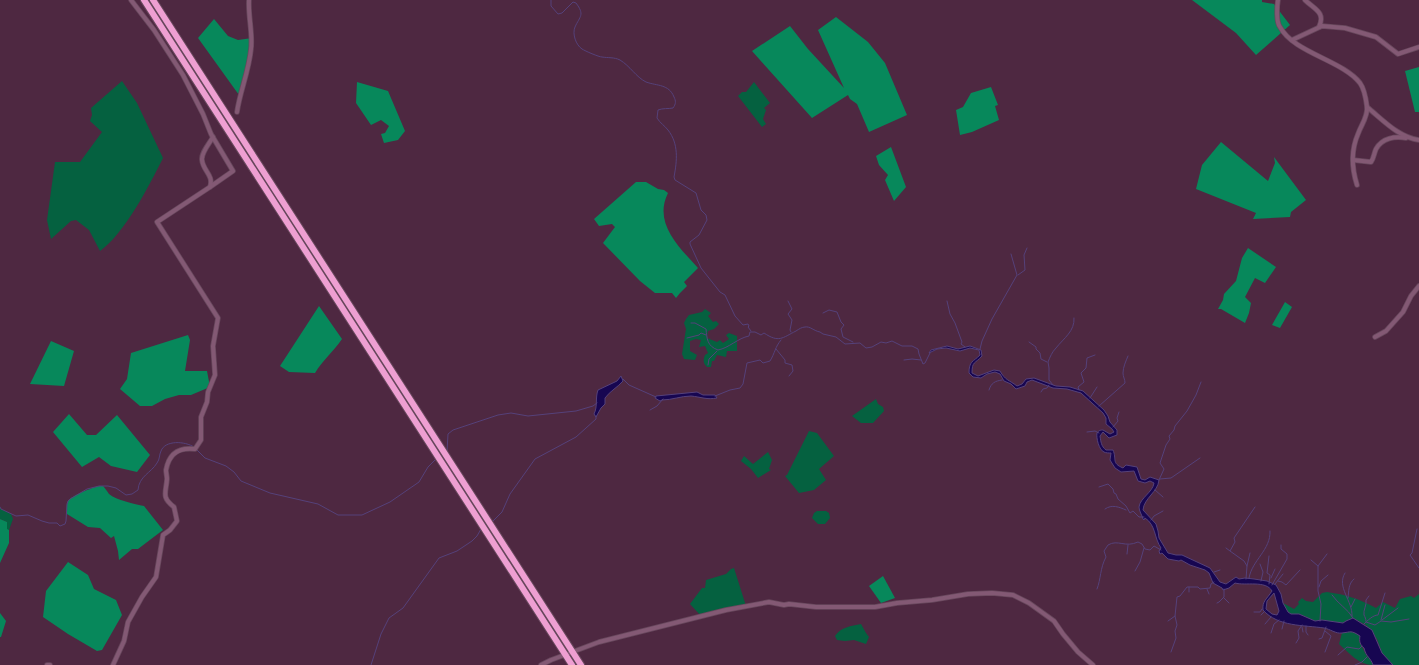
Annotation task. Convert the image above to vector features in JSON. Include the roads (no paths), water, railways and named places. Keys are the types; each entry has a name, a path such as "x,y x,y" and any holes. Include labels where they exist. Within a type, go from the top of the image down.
{"highway":[{"path":"144,0 572,665"},
{"path":"153,0 581,665"}],"street":[{"path":"113,665 124,641 128,622 142,597 156,577 163,535 170,530 177,521 174,507 168,502 164,494 168,478 166,472 167,463 176,452 182,449 195,449 199,445 201,440 201,417 215,375 213,346 218,318 156,222 233,171 213,137 183,75 154,30 130,0"},
{"path":"237,112 239,95 246,75 251,50 252,32 248,9 249,0"},
{"path":"1278,0 1277,7 1279,27 1292,40 1341,68 1353,77 1360,83 1366,96 1367,107 1364,120 1357,135 1353,160 1357,185"},
{"path":"1305,0 1319,12 1322,20 1319,27"},
{"path":"1292,40 1323,26 1345,28 1368,35 1383,42 1398,54 1419,47"},
{"path":"1367,107 1388,126 1408,138"},
{"path":"210,187 211,177 202,160 203,154 213,137"},
{"path":"1353,160 1371,162 1376,149 1383,142 1395,137 1419,140"},
{"path":"1375,337 1386,331 1403,312 1411,296 1419,286"},
{"path":"541,665 599,642 726,610 769,602 784,605 789,604 816,607 875,607 968,594 992,593 1013,595 1029,603 1054,621 1075,649 1093,665"}],"waterway":[{"path":"551,0 551,6 558,14 562,13 573,2 579,7 581,15 575,27 574,36 576,42 582,49 600,57 620,60 642,80 662,86 672,93 675,98 674,107 658,110 657,118 672,135 676,147 675,180 696,193 701,210 706,215 707,220 699,235 690,242 690,244 701,268 720,292 725,295 735,316 743,325 748,324 751,331"},
{"path":"1018,275 1025,270 1024,255 1027,248"},
{"path":"980,349 992,319 1017,275 1011,254"},
{"path":"788,301 792,309 788,314 792,320 791,332"},
{"path":"947,301 950,314 962,342 961,344 965,347"},
{"path":"823,313 829,310 837,312 841,322 844,325 841,329 843,337 853,342"},
{"path":"1053,385 1049,380 1048,362 1053,351 1071,331 1074,318"},
{"path":"691,323 695,323 706,329 707,339 710,344 718,350 749,336 750,332 755,332 761,335 764,333 777,339 807,327 823,334 836,337 845,344 860,343 866,348 872,347 881,342 886,343 892,341 902,346 912,346 918,349 923,364 930,353"},
{"path":"687,338 699,335 701,333 706,335"},
{"path":"715,396 740,388 743,384 747,363 760,360 763,363 770,361 777,345 781,340"},
{"path":"1029,342 1036,347 1040,353 1041,359 1047,362"},
{"path":"776,349 785,360 785,363 792,365 793,371 789,376"},
{"path":"708,365 709,359 717,351"},
{"path":"1079,390 1078,387 1084,382 1081,373 1086,368 1087,358 1095,355"},
{"path":"1099,406 1125,383 1123,371 1128,356"},
{"path":"904,360 921,360"},
{"path":"623,379 629,385 656,397"},
{"path":"989,390 994,383 1002,380"},
{"path":"1159,480 1164,469 1160,463 1166,445 1170,439 1169,436 1187,411 1201,382"},
{"path":"1041,392 1049,385"},
{"path":"1090,398 1097,387"},
{"path":"650,410 657,406 663,399"},
{"path":"447,452 448,434 453,430 498,415 511,413 528,416 576,411 593,406 597,403"},
{"path":"1113,427 1118,421 1117,418 1119,412"},
{"path":"492,522 502,512 510,494 535,459 576,437 596,419 596,416"},
{"path":"1087,432 1095,431 1099,433"},
{"path":"0,507 1,509 16,516 28,515 49,523 57,523 60,526 65,524 67,504 70,499 87,489 99,486 116,488 126,495 132,494 138,490 143,478 159,460 160,452 163,447 171,443 181,443 194,447"},
{"path":"196,449 205,458 226,466 234,472 241,481 270,493 318,504 338,515 362,515 390,502 419,482 428,467 436,459"},
{"path":"1160,479 1171,478 1200,458"},
{"path":"1099,487 1108,484 1130,513 1133,511 1139,517 1144,517"},
{"path":"1155,490 1163,497"},
{"path":"1105,509 1113,506 1126,510"},
{"path":"1246,579 1247,566 1244,561 1230,551 1235,542 1234,538 1255,507"},
{"path":"1151,520 1154,516 1163,511"},
{"path":"371,665 381,634 389,618 403,608 439,558 457,551 472,541 481,529"},
{"path":"1417,529 1412,553 1410,555 1419,568"},
{"path":"1249,578 1254,566 1268,544 1270,531"},
{"path":"1097,589 1106,557 1104,551 1108,545 1112,543 1133,544 1138,542 1142,544 1145,549 1150,550 1154,546 1161,550"},
{"path":"1127,554 1128,545"},
{"path":"1272,585 1287,559 1287,554 1281,549 1281,545"},
{"path":"1135,571 1140,562 1144,548"},
{"path":"1226,548 1230,551"},
{"path":"1247,566 1250,553"},
{"path":"1320,621 1321,604 1318,591 1318,566 1327,554"},
{"path":"1269,556 1267,573 1270,575 1269,584"},
{"path":"1311,560 1318,566"},
{"path":"1260,564 1263,572 1261,581"},
{"path":"1271,578 1275,569"},
{"path":"1214,572 1220,570"},
{"path":"1278,581 1286,585 1300,570"},
{"path":"1345,573 1342,584 1352,610 1352,616"},
{"path":"1275,584 1283,574"},
{"path":"1319,587 1321,581 1328,575"},
{"path":"1348,598 1350,585 1354,579"},
{"path":"1171,652 1176,638 1175,631 1177,625 1175,616 1177,597 1180,596 1187,587 1198,587 1200,589 1210,588 1211,584 1214,582"},
{"path":"1189,587 1189,592"},
{"path":"1207,589 1209,594"},
{"path":"1217,603 1224,597 1224,589"},
{"path":"1364,624 1372,617 1378,615 1385,593"},
{"path":"1332,595 1353,618"},
{"path":"1366,621 1364,611 1366,600 1369,596"},
{"path":"1224,598 1229,603"},
{"path":"1351,607 1355,599"},
{"path":"1381,620 1385,605"},
{"path":"1382,620 1398,608"},
{"path":"1254,612 1260,612 1262,609"},
{"path":"1261,615 1265,611"},
{"path":"1168,621 1175,616"},
{"path":"1265,624 1271,617"},
{"path":"1366,622 1375,625 1381,621 1391,622 1409,619"},
{"path":"1271,633 1274,624 1279,620"},
{"path":"1282,629 1284,621"},
{"path":"1296,643 1299,638 1298,631 1302,625"},
{"path":"1306,626 1306,632 1308,635"},
{"path":"1302,627 1303,632"},
{"path":"1319,639 1322,638 1326,627"},
{"path":"1325,631 1331,636 1325,652"},
{"path":"1338,655 1347,647 1359,649 1362,646"},
{"path":"1355,665 1362,662 1367,657"}]}
